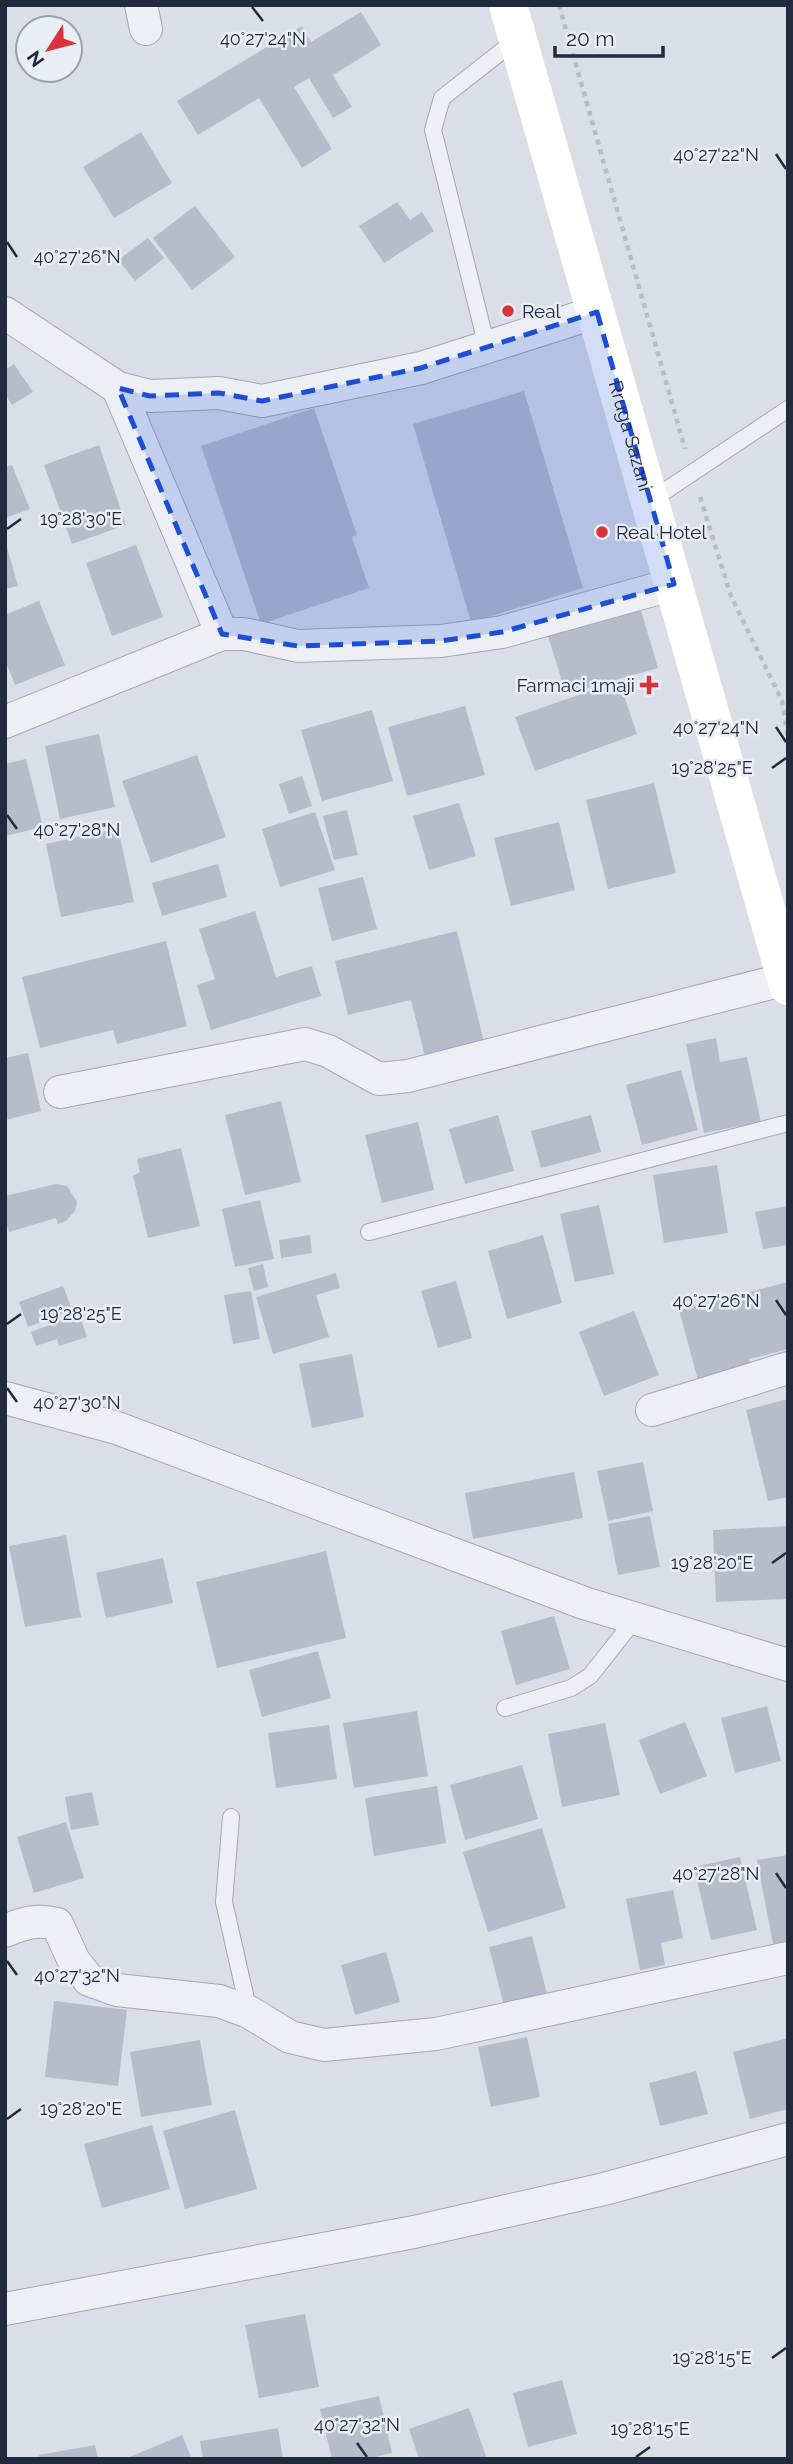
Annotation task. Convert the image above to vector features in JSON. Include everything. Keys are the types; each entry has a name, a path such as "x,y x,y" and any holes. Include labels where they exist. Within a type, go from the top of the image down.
{"main road":[{"name":"Rruga Sazani","path":"513,22 787,982"}],"street":[{"path":"5,313 118,388 150,396 219,393 262,401 421,368 597,312"},
{"path":"118,388 222,634"},
{"path":"5,722 222,634 244,634 298,646 441,641 502,632 674,584"},
{"path":"60,1092 305,1045 328,1051 379,1079 408,1076 787,982"},
{"path":"652,1410 788,1368"},
{"path":"5,1398 117,1428 229,1472 635,1619 788,1665"},
{"path":"5,1931 33,1922 57,1924 74,1961 89,1980 117,1990 219,2001 248,2012 290,2037 324,2045 436,2035 788,1958"},
{"path":"5,2309 414,2232 604,2189 788,2138"}],"lane":[{"path":"488,346 433,130 442,98 513,22"},
{"path":"650,501 788,409"},
{"path":"369,1232 788,1123"},
{"path":"505,1708 571,1688 590,1676 635,1619"},
{"path":"231,1817 224,1902 248,2012"}],"path":[{"path":"559,5 692,471 731,596 782,701 788,738"}],"highlighted area":[{"path":"597,312 674,584 502,632 441,641 298,646 222,634 118,388 150,396 219,393 262,401 421,368"}],"building":[{"path":"361,12 381,45 333,75 352,107 333,118 309,78 294,87 332,149 302,168 259,98 198,135 177,101 302,26 311,42"},
{"path":"141,132 172,183 114,218 83,167"},
{"path":"397,202 410,220 422,212 434,231 384,263 359,226"},
{"path":"195,206 235,257 192,290 153,238"},
{"path":"148,238 164,258 135,281 118,260"},
{"path":"14,364 33,392 12,405 5,394 5,370"},
{"path":"524,391 583,588 471,622 413,424"},
{"path":"314,408 357,535 352,537 369,588 261,624 201,446"},
{"path":"99,445 126,525 72,544 44,465"},
{"path":"12,465 30,509 5,518 5,467"},
{"path":"5,540 18,586 5,589"},
{"path":"136,545 163,617 112,636 86,563"},
{"path":"39,601 65,665 15,685 5,660 5,615"},
{"path":"640,607 658,668 566,694 547,633"},
{"path":"619,681 637,734 535,771 515,717"},
{"path":"465,706 485,775 407,796 388,727"},
{"path":"372,710 393,781 322,801 301,730"},
{"path":"99,734 115,807 60,819 45,746"},
{"path":"197,755 226,837 151,863 122,781"},
{"path":"26,759 43,827 5,836 5,764"},
{"path":"302,776 312,806 289,814 279,784"},
{"path":"654,783 676,873 608,889 586,800"},
{"path":"459,803 476,856 429,870 413,816"},
{"path":"347,810 358,855 334,860 323,816"},
{"path":"315,812 335,870 280,887 262,829"},
{"path":"559,822 575,890 511,906 494,838"},
{"path":"118,828 134,902 61,917 46,844"},
{"path":"218,864 227,897 162,916 152,883"},
{"path":"363,877 377,929 332,941 318,888"},
{"path":"255,911 276,977 312,966 321,996 211,1030 197,985 215,979 199,929"},
{"path":"457,931 484,1042 425,1057 411,1000 348,1015 335,961"},
{"path":"166,941 187,1026 117,1044 113,1030 40,1048 22,977"},
{"path":"716,1038 720,1062 747,1057 761,1122 704,1133 686,1044"},
{"path":"28,1053 41,1111 5,1120 5,1058"},
{"path":"681,1070 698,1130 642,1145 626,1085"},
{"path":"281,1101 301,1182 245,1195 225,1115"},
{"path":"498,1115 514,1171 465,1184 449,1129"},
{"path":"591,1115 601,1152 541,1168 531,1131"},
{"path":"418,1122 434,1190 382,1203 365,1135"},
{"path":"181,1148 200,1226 148,1238 133,1176 140,1172 137,1159"},
{"path":"717,1165 728,1233 664,1243 653,1175"},
{"path":"56,1184 67,1186 77,1202 75,1211 66,1221 58,1224 56,1218 9,1232 5,1219 5,1196"},
{"path":"260,1200 274,1259 235,1267 222,1209"},
{"path":"599,1205 614,1274 575,1282 560,1214"},
{"path":"788,1206 788,1245 763,1249 755,1212"},
{"path":"310,1235 312,1253 281,1258 279,1240"},
{"path":"543,1235 562,1303 507,1319 488,1251"},
{"path":"263,1264 268,1287 254,1291 248,1268"},
{"path":"336,1273 340,1288 316,1295 329,1337 273,1354 256,1297"},
{"path":"456,1281 472,1338 438,1348 421,1291"},
{"path":"788,1282 788,1349 749,1359 751,1370 699,1384 679,1310"},
{"path":"63,1286 72,1310 28,1327 19,1302"},
{"path":"251,1291 260,1339 233,1344 224,1295"},
{"path":"634,1311 659,1375 604,1396 579,1332"},
{"path":"79,1314 87,1337 59,1346 57,1339 36,1346 31,1332"},
{"path":"352,1354 364,1417 312,1428 299,1364"},
{"path":"788,1399 788,1497 768,1501 746,1410"},
{"path":"643,1462 653,1511 608,1521 597,1471"},
{"path":"574,1472 583,1518 473,1539 465,1493"},
{"path":"650,1516 660,1567 618,1575 608,1524"},
{"path":"788,1526 788,1599 716,1602 713,1530"},
{"path":"66,1535 81,1617 25,1627 9,1546"},
{"path":"326,1551 346,1638 217,1668 196,1582"},
{"path":"163,1558 173,1603 106,1618 96,1573"},
{"path":"554,1616 570,1669 516,1685 501,1631"},
{"path":"318,1651 331,1698 262,1717 249,1670"},
{"path":"767,1706 781,1761 735,1773 721,1718"},
{"path":"417,1711 428,1776 354,1788 343,1723"},
{"path":"685,1722 707,1776 660,1794 639,1740"},
{"path":"605,1723 620,1795 562,1807 548,1734"},
{"path":"329,1725 337,1779 276,1788 268,1733"},
{"path":"522,1765 538,1819 465,1840 450,1785"},
{"path":"437,1786 446,1843 374,1856 365,1798"},
{"path":"92,1792 99,1825 71,1830 65,1797"},
{"path":"66,1822 84,1878 34,1893 17,1837"},
{"path":"542,1828 566,1908 488,1932 463,1852"},
{"path":"788,1855 788,1947 774,1949 757,1860"},
{"path":"740,1857 757,1930 711,1940 694,1867"},
{"path":"673,1890 683,1938 661,1943 665,1965 640,1970 626,1899"},
{"path":"532,1936 548,1998 505,2010 489,1947"},
{"path":"386,1952 400,2002 355,2015 341,1965"},
{"path":"54,2001 127,2010 118,2086 45,2077"},
{"path":"527,2037 540,2097 491,2107 478,2047"},
{"path":"788,2038 788,2109 750,2119 733,2052"},
{"path":"200,2040 212,2105 141,2117 130,2052"},
{"path":"696,2071 708,2114 660,2126 649,2083"},
{"path":"235,2110 257,2189 185,2209 163,2131"},
{"path":"152,2125 170,2189 102,2208 84,2144"},
{"path":"305,2314 319,2387 259,2398 245,2325"},
{"path":"562,2380 577,2434 528,2447 513,2393"},
{"path":"379,2396 392,2453 366,2459 332,2459 320,2409"},
{"path":"469,2408 487,2459 419,2459 409,2429"},
{"path":"278,2428 283,2459 203,2459 200,2441"},
{"path":"182,2435 192,2459 125,2459"},
{"path":"95,2445 98,2459 40,2459 39,2455"}],"place":[{"name":"Real","path":"508,311"},
{"name":"Real Hotel","path":"602,532"},
{"name":"Farmaci 1maji","path":"649,685"}]}
